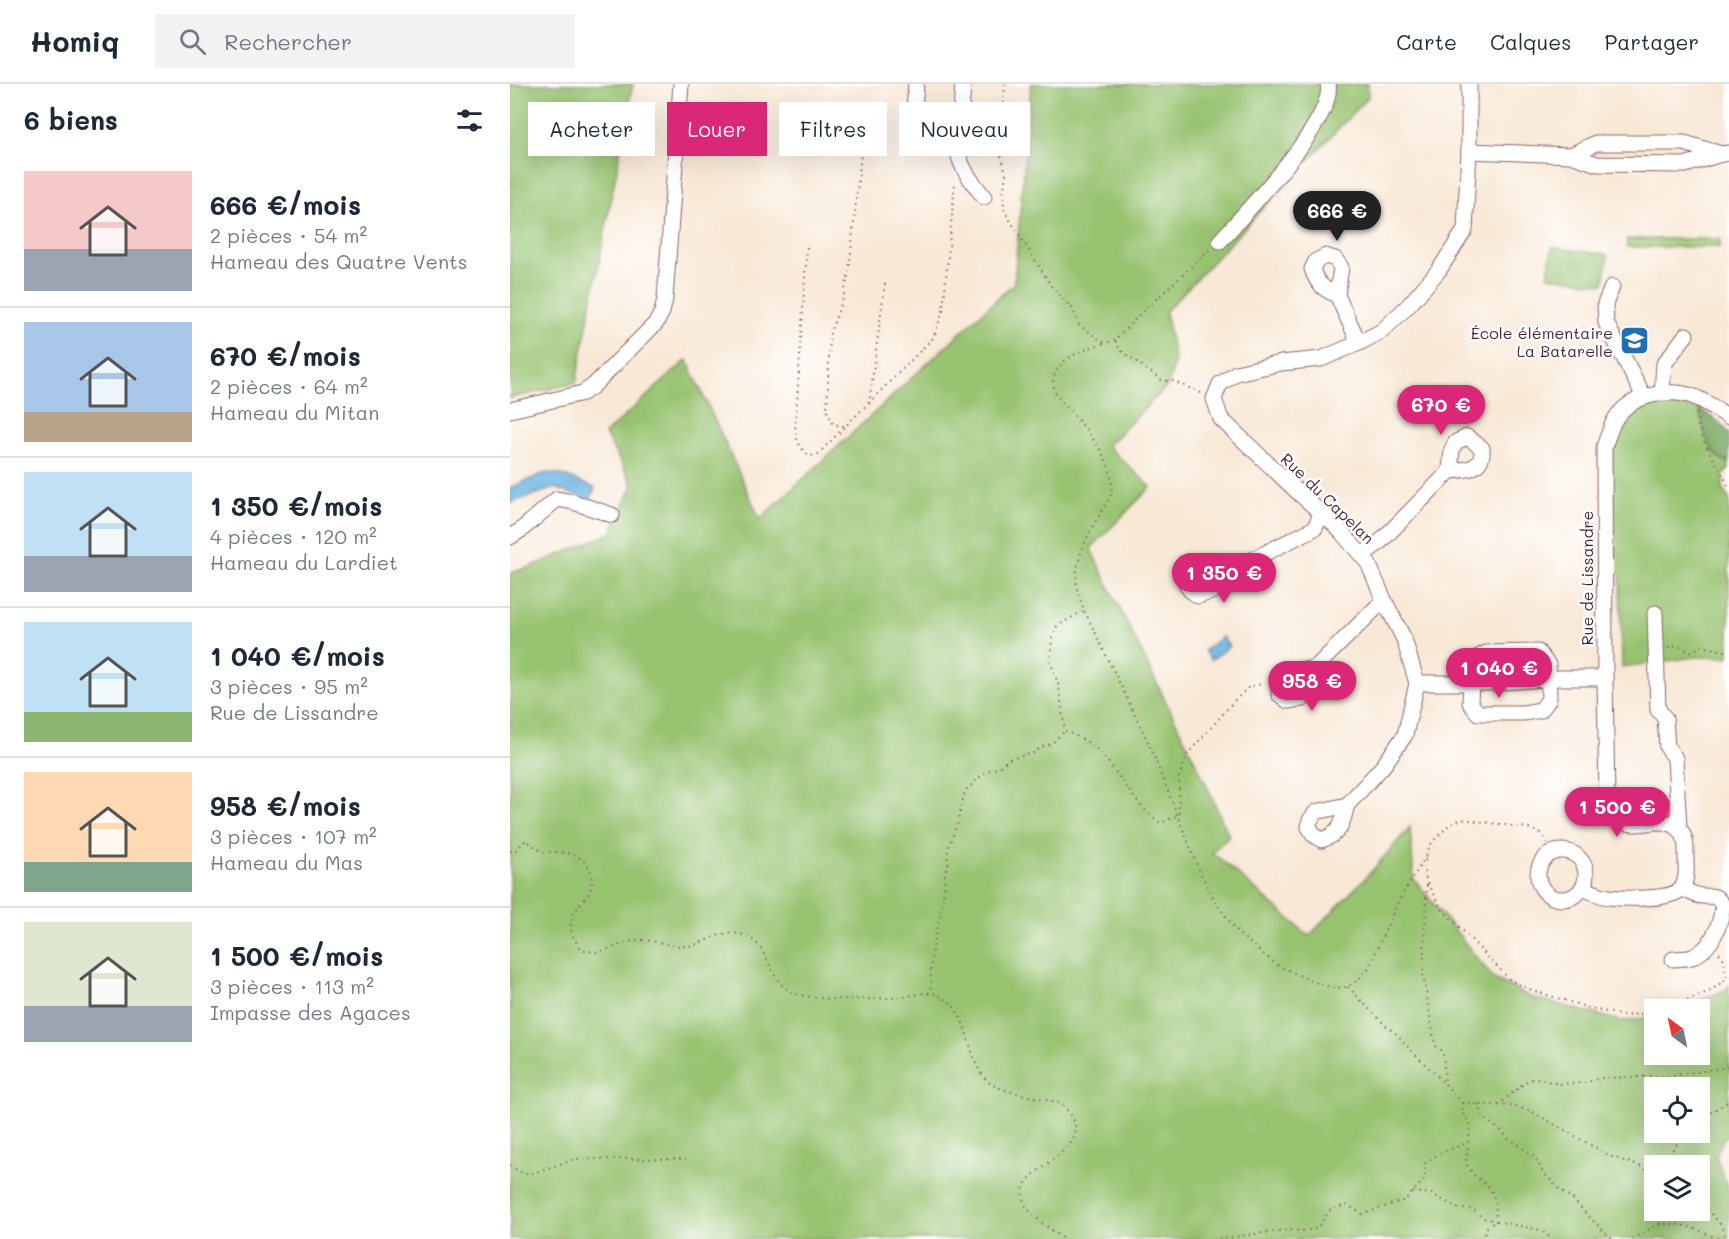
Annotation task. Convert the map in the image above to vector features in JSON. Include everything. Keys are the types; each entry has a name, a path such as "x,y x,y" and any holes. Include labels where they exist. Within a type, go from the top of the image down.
{"street":[{"path":"510,411 583,393 651,330 662,312 665,299 681,84"},
{"path":"915,102 916,84"},
{"path":"963,84 958,153 963,168 984,196"},
{"path":"1220,241 1307,140 1324,109 1328,84"},
{"path":"1336,295 1359,343 1382,331 1409,304 1439,270 1465,230 1470,151 1469,84"},
{"path":"1570,155 1596,143 1684,143 1725,154"},
{"path":"1470,151 1570,155 1597,164 1685,165 1725,154"},
{"path":"1612,287 1605,304 1606,323 1644,397"},
{"path":"1662,393 1664,364 1686,335"},
{"name":"Rue du Capelan","path":"1347,805 1383,766 1405,735 1416,683 1404,639 1362,555 1337,527 1221,419 1214,399 1220,384 1236,373 1281,363 1321,358 1359,343"},
{"name":"Rue de Lissandre","path":"1679,828 1667,823 1621,822 1612,814 1607,801 1604,447 1615,419 1633,402 1644,397 1676,393 1696,398 1729,417"},
{"path":"1362,555 1379,543 1450,471"},
{"path":"510,537 557,499 612,515"},
{"path":"1228,572 1316,528 1321,513"},
{"path":"1314,669 1314,685 1302,699 1288,701 1279,694 1279,679 1295,669 1314,669 1384,600"},
{"path":"1582,888 1608,897 1665,897 1675,894 1682,888 1686,878 1686,841 1679,828 1675,758 1667,747 1665,718 1658,710 1655,613"},
{"path":"1486,652 1538,652 1548,665 1549,679 1549,699 1541,710 1523,713 1478,713 1470,703 1472,661 1486,652"},
{"path":"1416,683 1605,678"},
{"path":"1562,852 1576,856 1583,863 1586,871 1586,880 1582,888 1572,897 1564,899 1557,898 1543,889 1539,882 1540,867 1544,860 1553,854 1562,852"},
{"path":"1672,959 1692,957 1708,944 1720,925 1723,906 1718,898 1711,895 1701,896 1682,888"}],"path":[{"path":"1005,84 1000,150 1006,174 1003,196 1005,212 1052,286 1072,308 1079,325 1105,343"},
{"path":"847,425 841,427 833,424 827,410 830,332 843,299 849,271 861,156"},
{"path":"807,247 795,432 798,443 804,452 811,456 818,454 933,338 945,301 955,180"},
{"path":"1220,241 1115,340 1069,356 1054,375 1053,388 1098,446 1108,467 1112,483 1112,493 1084,542 1077,570 1077,588 1084,610 1149,744 1200,872 1216,903 1240,935 1277,965 1314,982 1334,988 1347,987 1358,980 1368,969 1395,910 1438,836 1448,826 1461,819 1528,828 1542,834 1553,854"},
{"path":"868,404 885,283"},
{"path":"1115,340 1120,351 1163,381 1173,381 1191,389"},
{"path":"1696,398 1697,421 1705,443 1729,488"},
{"path":"1065,731 1059,687 1050,660 1052,638 1057,626 1084,610"},
{"path":"1657,651 1678,646 1690,652 1702,646 1729,652"},
{"path":"1179,815 1179,777 1187,754 1250,686 1279,682"},
{"path":"1065,731 1093,746 1149,815 1161,823 1179,815"},
{"path":"928,994 932,985 930,970 944,890 944,872 949,862 947,856 949,845 957,825 965,791 986,771 997,768 1009,759 1034,753 1051,744 1065,731"},
{"path":"510,850 516,851 526,840 542,852 559,851 582,858 592,878 591,889 573,916 571,928 575,941 582,949 594,952 626,942 644,940 675,946 692,946 716,936 730,933 743,934 753,938 777,977 788,990 801,995 819,998 934,994 943,999 961,1017 980,1073 991,1084 1004,1090 1060,1103 1075,1123 1075,1136 1065,1152 1035,1172 1026,1183 1023,1195 1027,1208 1035,1217 1064,1239"},
{"path":"1426,856 1423,974 1435,1045 1443,1052 1445,1084"},
{"path":"1427,883 1447,915 1511,981 1556,998 1624,1016 1644,1013"},
{"path":"1691,999 1710,991 1728,978 1723,957 1708,944"},
{"path":"1347,987 1398,1035 1462,1103 1463,1114 1471,1125 1467,1164 1473,1174 1490,1188 1495,1200 1496,1221"},
{"path":"1498,1105 1528,1080 1538,1078 1558,1084 1584,1083 1601,1078 1669,1076 1729,1067"},
{"path":"1710,1113 1729,1101"},
{"path":"1462,1103 1498,1105 1531,1111 1610,1156 1644,1168"},
{"path":"1478,1104 1482,1117 1504,1133 1506,1138 1535,1157 1542,1171 1612,1239"},
{"path":"1219,1239 1285,1230 1305,1231 1317,1228 1330,1209 1347,1205 1363,1214 1405,1200 1425,1179 1425,1164 1433,1156 1468,1142"},
{"path":"1669,1155 1678,1143"},
{"path":"510,1166 522,1173 533,1173 575,1160 686,1159"},
{"path":"1413,1192 1432,1194 1459,1209 1472,1209 1483,1218 1540,1230 1553,1239"},
{"path":"1710,1212 1721,1225 1726,1239"},
{"path":"1483,1239 1487,1227 1496,1221"},
{"path":"1632,1239 1662,1221"},
{"path":"1659,1224 1678,1223 1697,1228 1719,1239"}],"green space":[{"path":"510,84 633,84 630,102 528,102 528,156 619,156 576,383 510,398"},
{"path":"1031,84 1368,84 1368,97 1165,312 1175,361 1168,385 1107,446 1151,487 1091,548 1092,552 1202,775 1229,836 1212,852 1309,936 1371,872 1410,827 1414,879 1493,978 1530,997 1621,1021 1644,1018 1644,1065 1710,1065 1710,999 1702,999 1725,990 1729,985 1729,1135 1723,1139 1716,1156 1729,1193 1729,1239 510,1239 510,573 611,533 633,485 605,434 687,360 760,519 1014,283 1025,156 1030,156"},
{"path":"1627,239 1720,239 1720,247 1627,247"},
{"path":"1552,247 1608,255 1604,284 1548,276"},
{"path":"1659,399 1679,400 1699,408 1711,448 1729,463 1729,469 1723,475 1723,490 1729,498 1729,657 1696,657 1622,667 1620,573 1612,572 1610,491 1614,446 1626,416 1633,410"},
{"path":"1699,408 1719,422 1729,433 1729,463 1711,448"}],"water":[{"path":"551,473 595,488 590,500 555,488 510,503 510,488 542,474"},
{"path":"1222,637 1229,646 1211,660 1204,651"}],"place":[{"name":"École élémentaire La Batarelle","path":"1634,341"}]}
